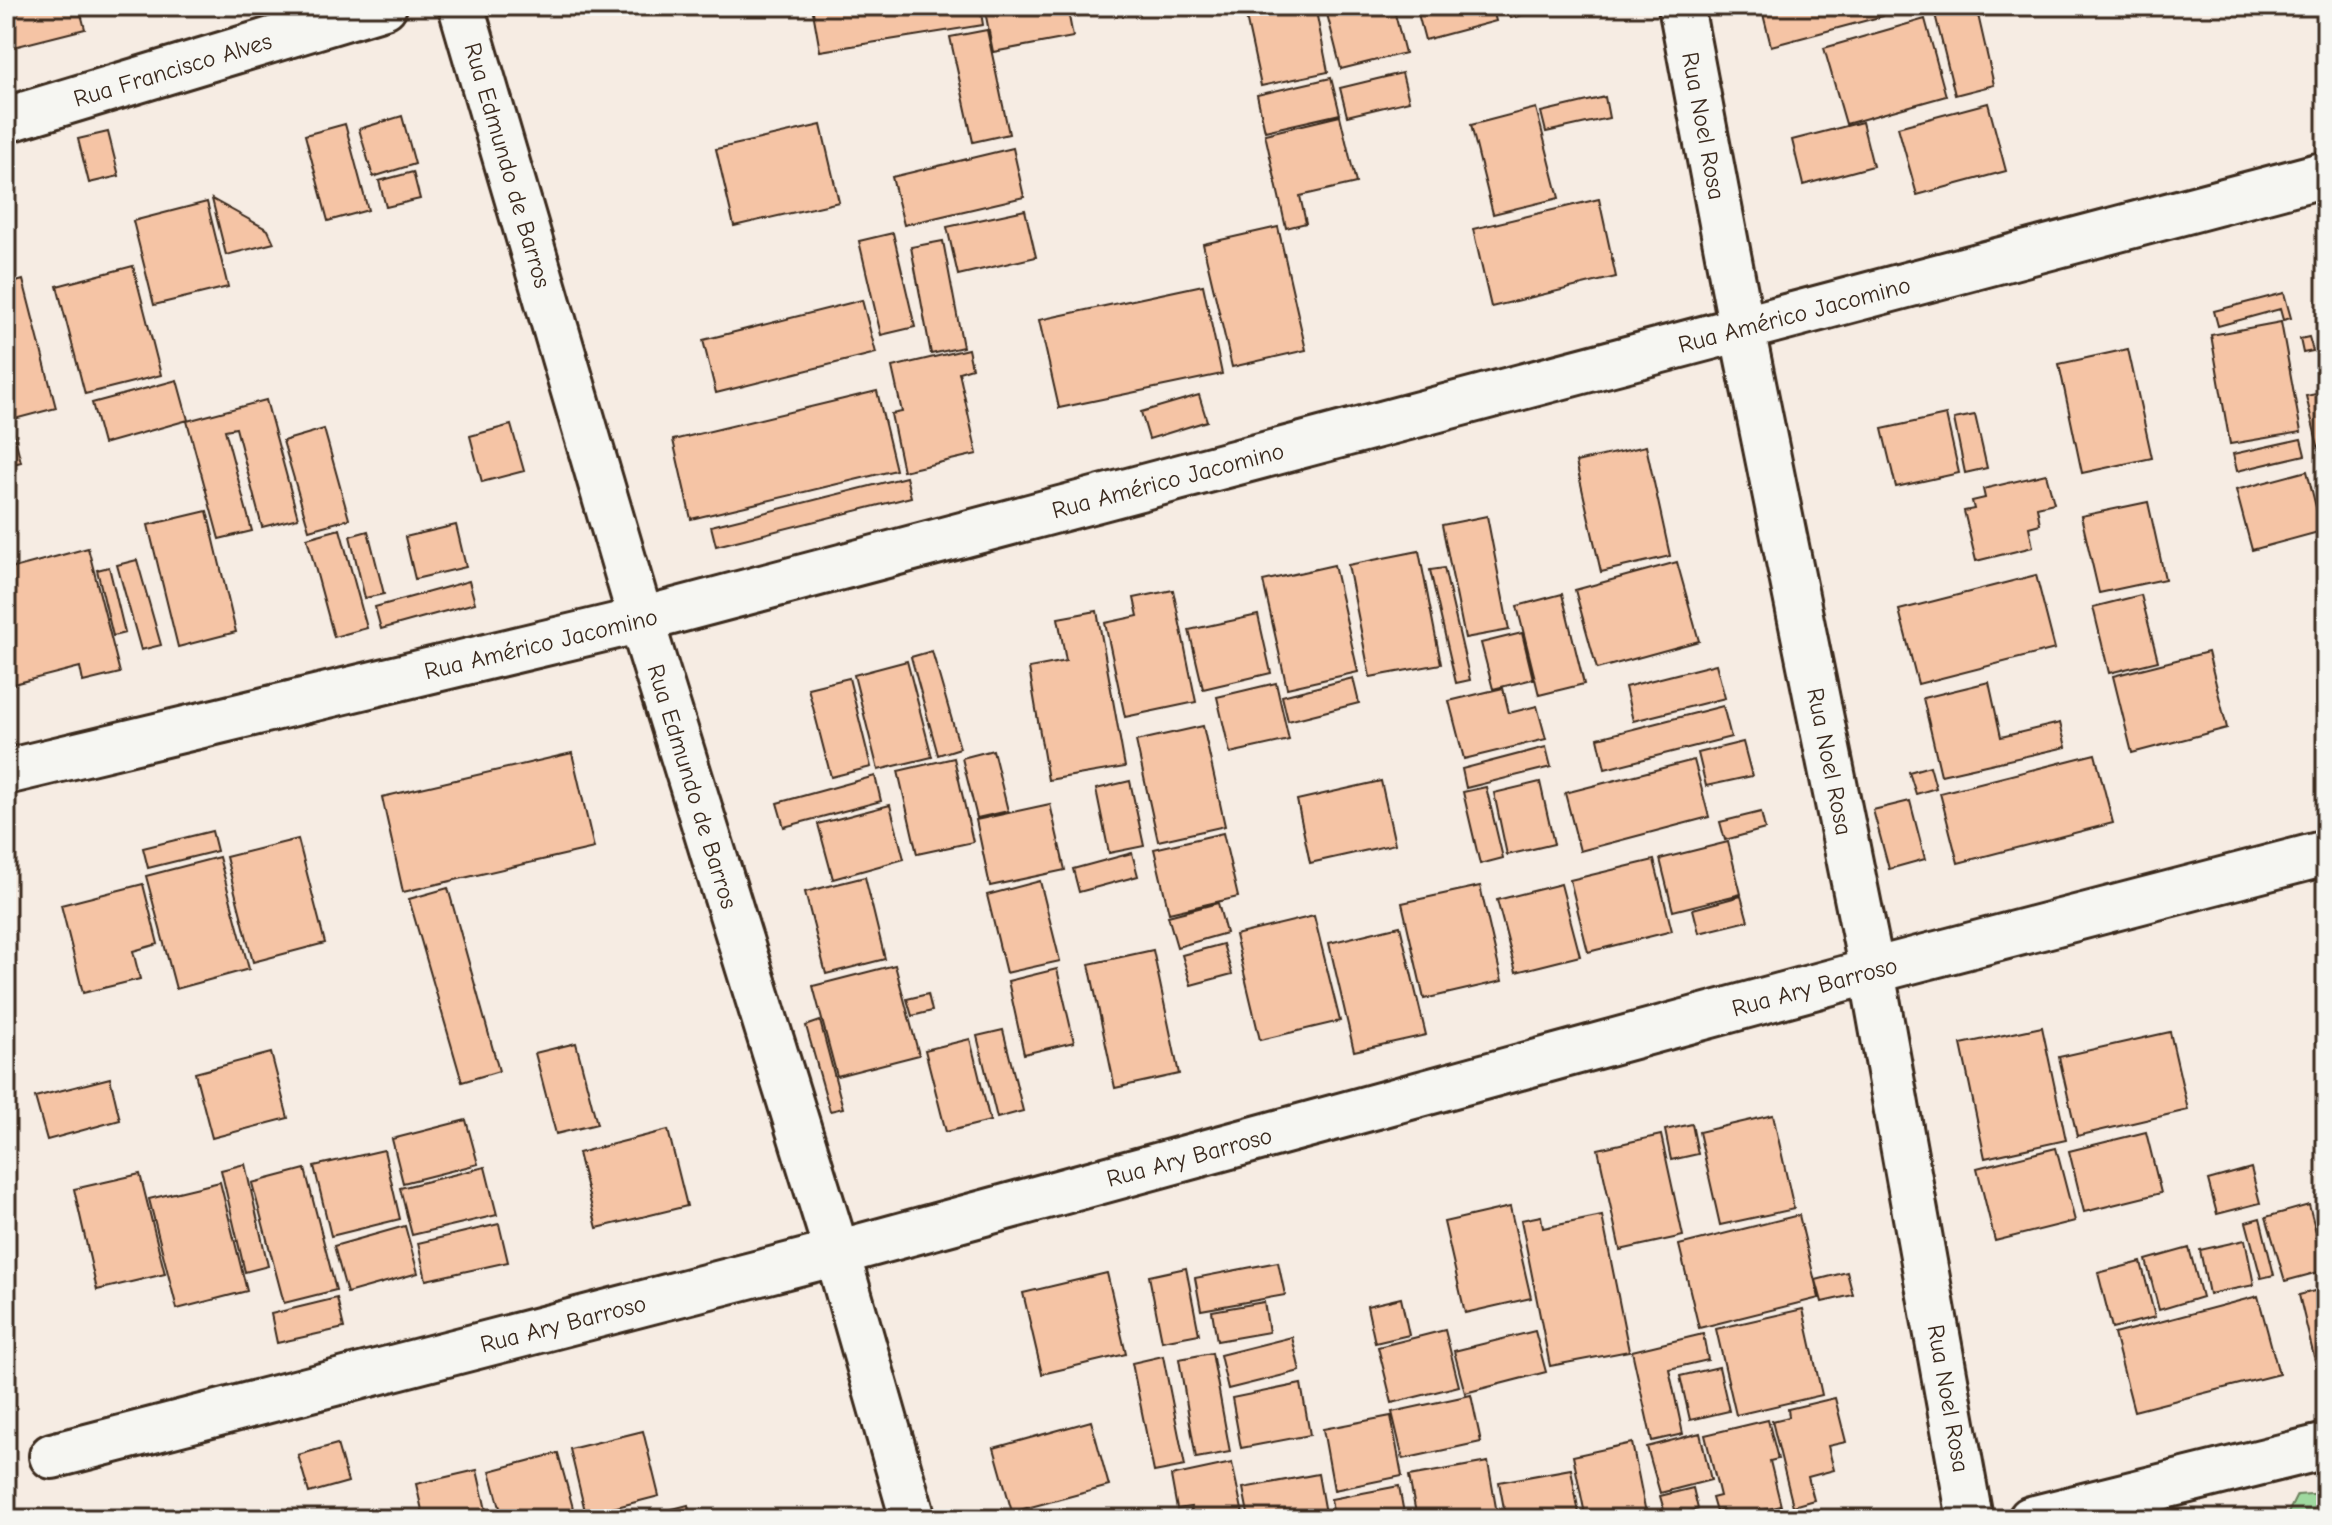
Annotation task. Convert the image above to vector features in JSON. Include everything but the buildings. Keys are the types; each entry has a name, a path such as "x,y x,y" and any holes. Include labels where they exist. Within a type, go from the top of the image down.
{"street":[{"name":"Rua Francisco Alves","path":"6,120 384,6"},
{"name":"Rua Edmundo de Barros","path":"461,6 641,620 837,1253 913,1519"},
{"name":"Rua Noel Rosa","path":"1681,6 1742,329 1872,971 1970,1519"},
{"name":"Rua Américo Jacomino","path":"6,772 641,620 2326,174"},
{"name":"Rua Ary Barroso","path":"52,1456 837,1253 1872,971 2326,853"},
{"path":"2031,1519 2326,1446"}],"green space":[{"path":"2326,1493 2326,1519 2285,1519 2297,1495"}]}
